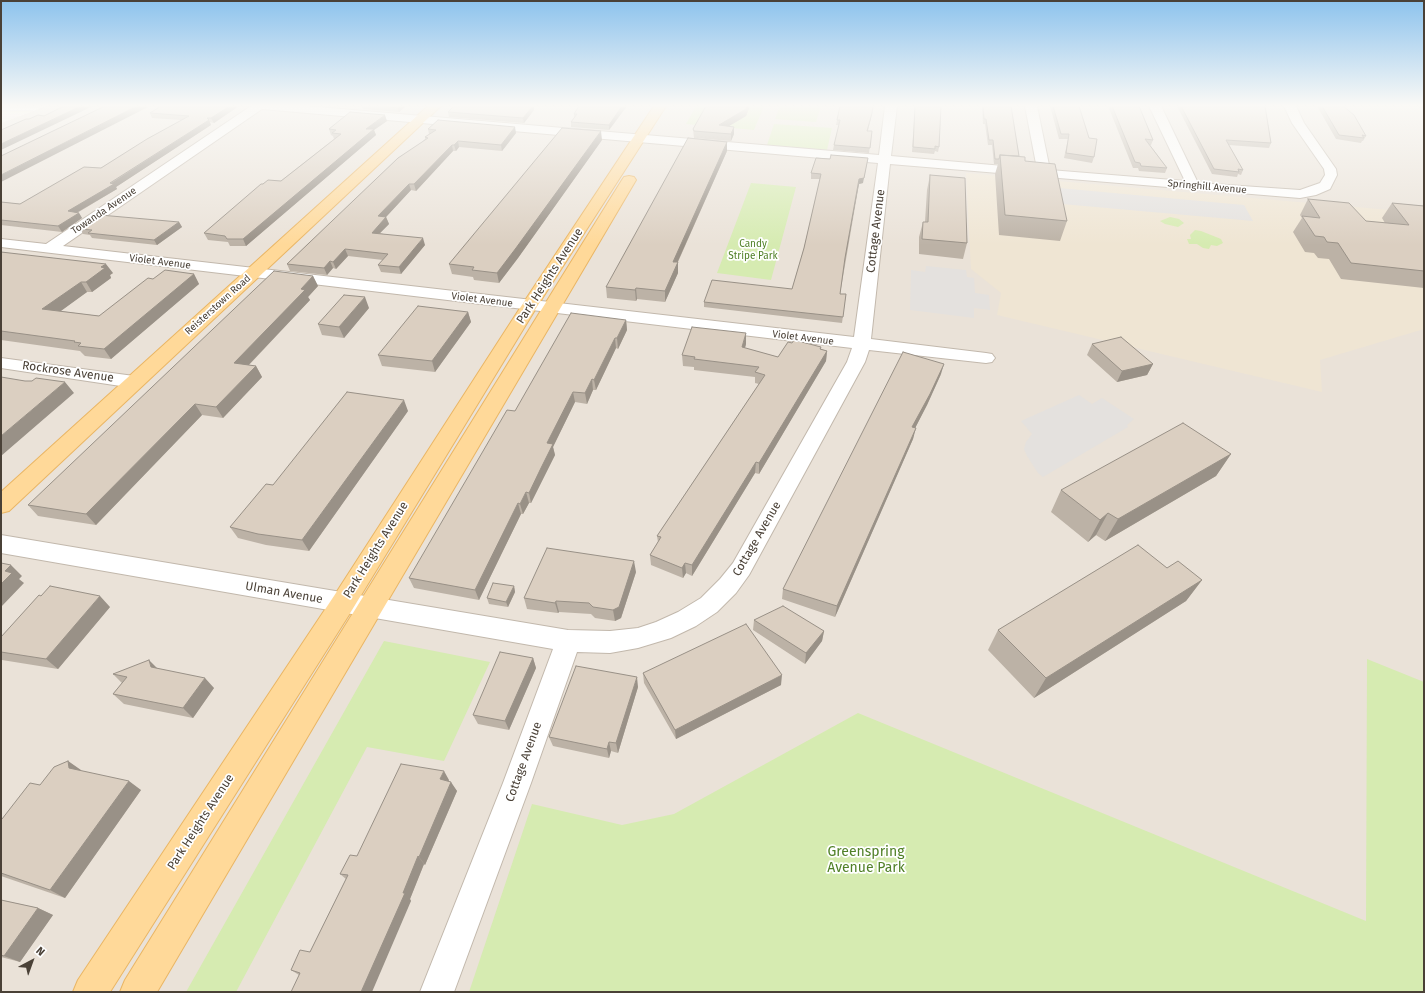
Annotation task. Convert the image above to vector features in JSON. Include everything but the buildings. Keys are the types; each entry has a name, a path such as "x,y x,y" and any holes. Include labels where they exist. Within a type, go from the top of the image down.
{"main road":[{"name":"Reisterstown Road","path":"1,506 385,152"},
{"name":"Park Heights Avenue","path":"137,992 356,605 541,307 640,152"},
{"name":"Park Heights Avenue","path":"90,992 356,605"}],"street":[{"name":"Towanda Avenue","path":"48,249 191,152"},
{"name":"Springhill Avenue","path":"817,152 1289,194 1300,194 1325,186 1331,175 1326,160 1320,152"},
{"name":"Cottage Avenue","path":"437,992 514,790 568,641 610,642 638,638 662,631 687,619 709,605 728,586 741,569 856,362 862,344 885,152"},
{"path":"1040,152 1044,173"},
{"path":"1177,152 1193,185"},
{"name":"Violet Avenue","path":"1,243 986,358"},
{"name":"Rockrose Avenue","path":"1,363 134,382"},
{"name":"Ulman Avenue","path":"1,544 568,641"}],"shaded area":[{"path":"1,152 1424,152 1424,992 1,992"},
{"path":"966,173 1424,213 1424,329 1320,360 1322,392 997,315 1001,293 971,269"},
{"path":"1059,188 1244,205 1253,221 1062,204"},
{"path":"926,266 966,270 967,277 974,278 975,293 989,295 990,310 974,308 974,318 910,310 911,270 925,272"},
{"path":"1079,395 1092,404 1102,398 1134,419 1127,425 1128,427 1043,477 1038,473 1024,449 1026,442 1032,434 1021,421"}],"green space":[{"name":"Candy Stripe Park","path":"751,183 796,187 771,280 717,273"},
{"path":"1170,217 1179,219 1184,223 1178,227 1165,224 1160,221"},
{"path":"1195,230 1221,239 1223,243 1217,246 1211,245 1209,249 1203,248 1197,244 1189,244 1187,239 1191,239 1190,235"},
{"path":"384,641 490,662 444,761 367,747 236,992 186,992"},
{"name":"Greenspring Avenue Park","path":"1367,659 1424,682 1424,992 469,992 532,804 622,825 674,814 858,713 1366,921"}]}
